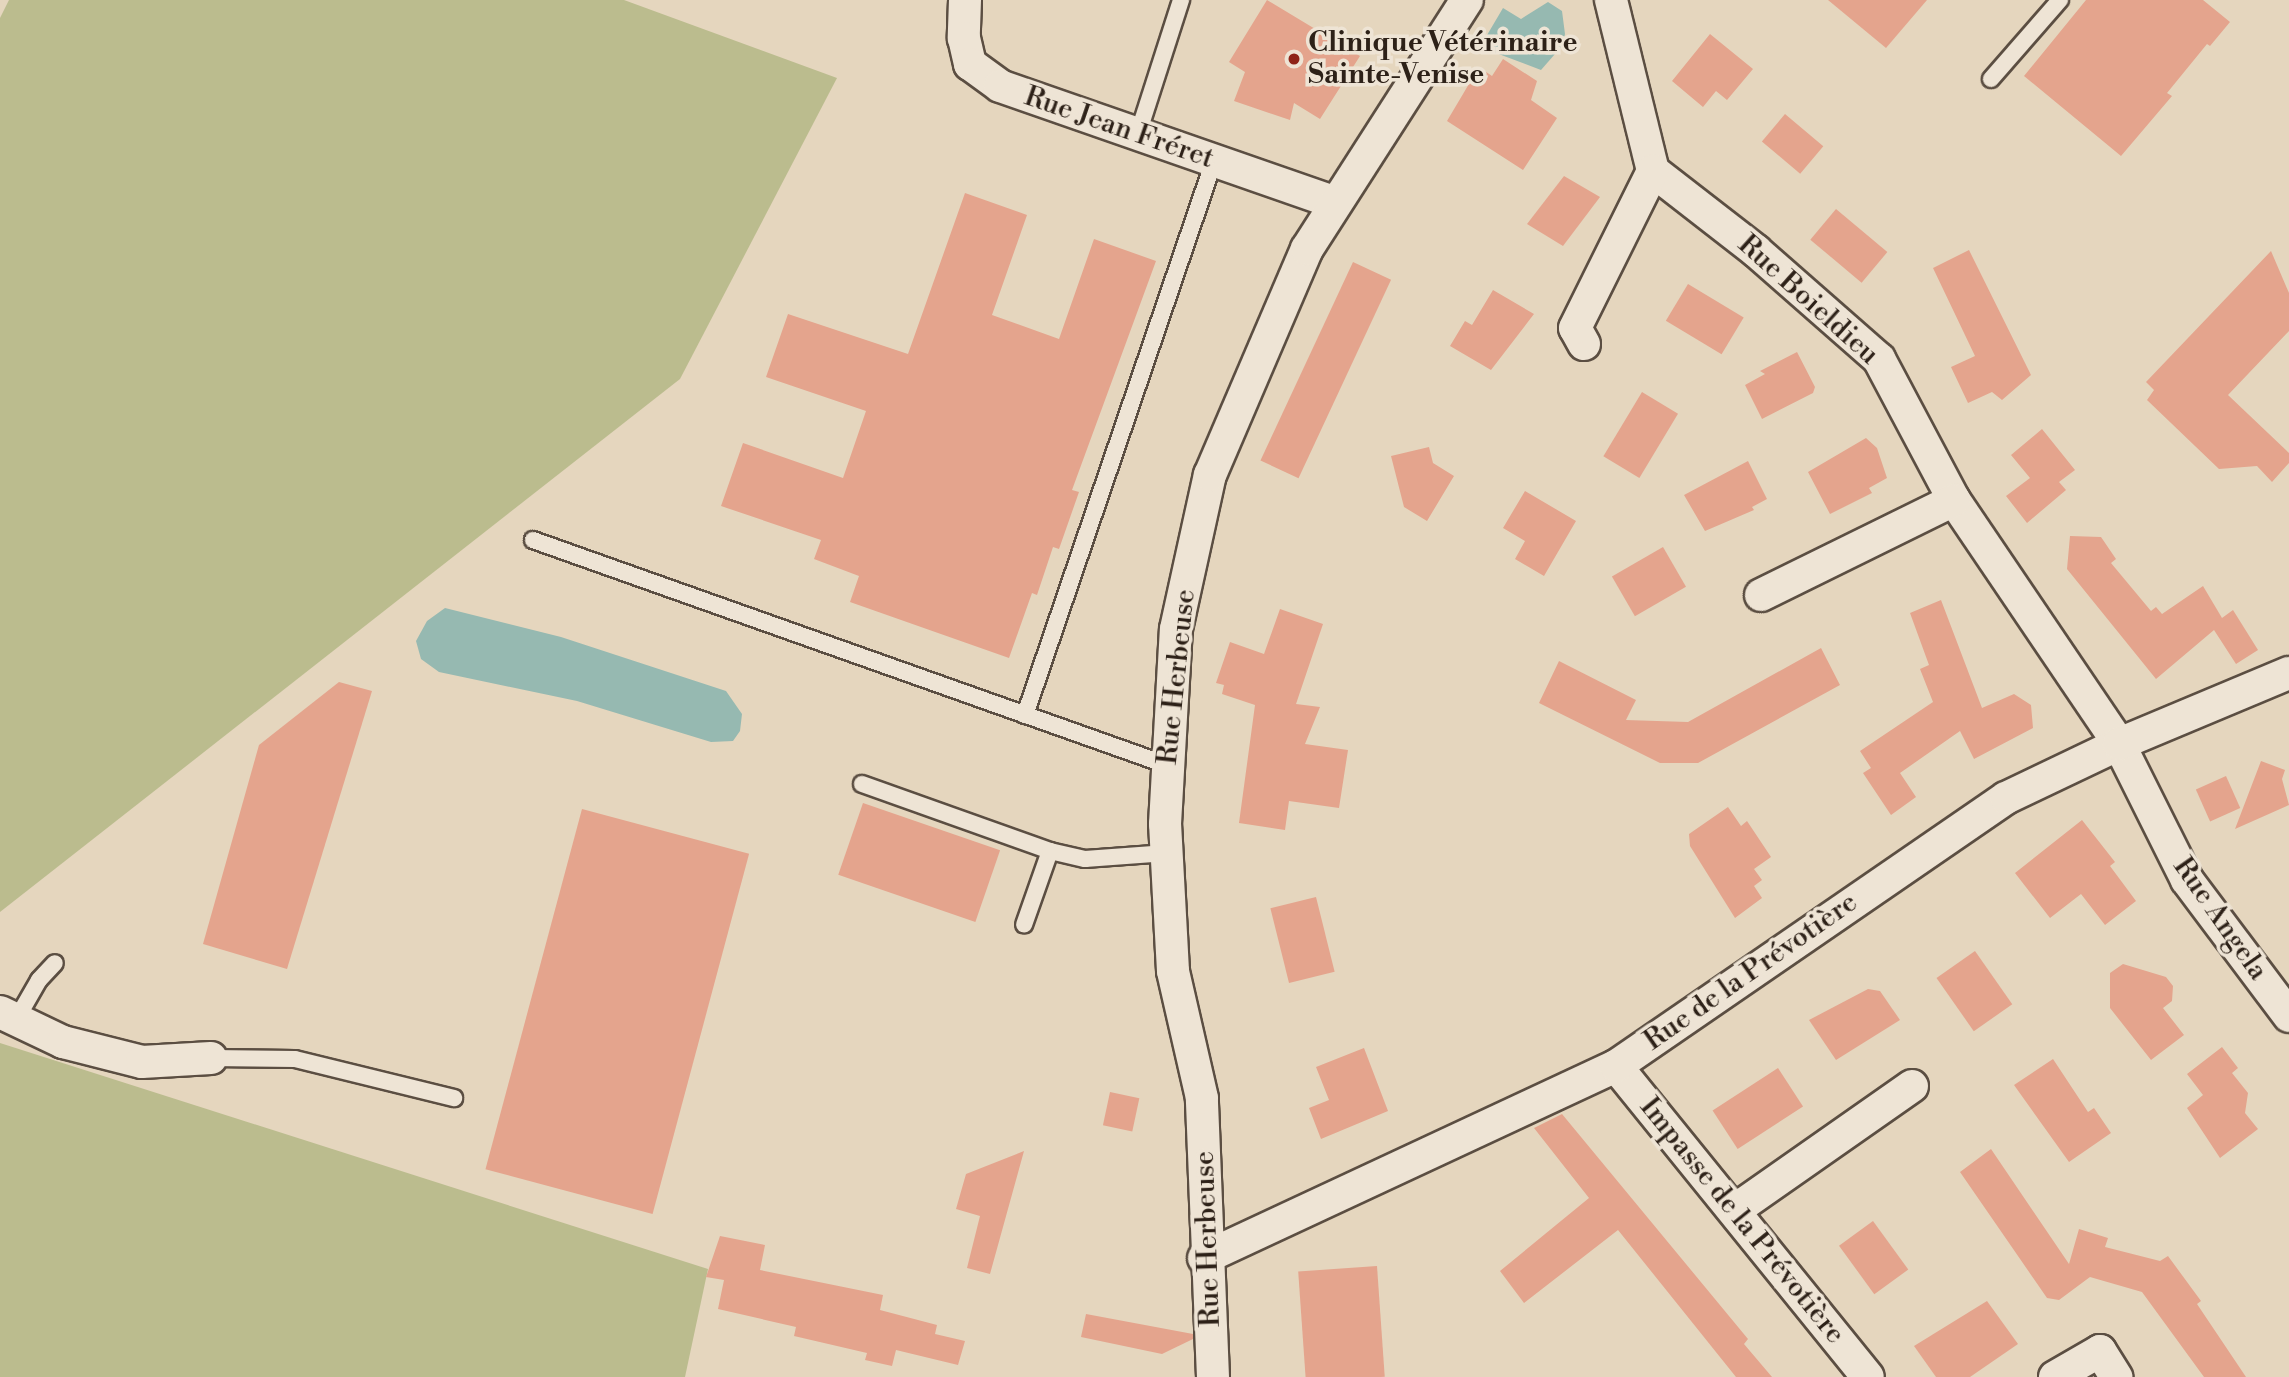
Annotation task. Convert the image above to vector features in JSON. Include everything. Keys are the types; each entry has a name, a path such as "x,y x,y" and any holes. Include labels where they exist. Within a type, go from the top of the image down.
{"street":[{"name":"Rue Jean Fréret","path":"965,0 964,38 970,64 1000,86 1334,202"},
{"name":"Rue Herbeuse","path":"1213,1377 1205,1258 1209,1185 1202,1098 1173,971 1167,853 1167,765 1176,629 1210,475 1307,248 1466,0"},
{"path":"1584,344 1575,328 1653,171 1611,0"},
{"name":"Rue Boieldieu","path":"1653,171 1756,251 1879,359 1954,500 2119,744"},
{"path":"1761,595 1954,500"},
{"name":"Rue de la Prévotière","path":"1205,1258 1616,1066 2006,798 2119,744 2289,673"},
{"name":"Rue Angela","path":"2119,744 2187,880 2289,1016"},
{"path":"8,1016 63,1042 142,1062 211,1058"},
{"name":"Impasse de la Prévotière","path":"1616,1066 1868,1377"},
{"path":"1735,1210 1912,1086"},
{"path":"2060,1376 2100,1351 2116,1377"}],"lane":[{"path":"1138,134 1181,0"},
{"path":"1991,79 2060,0"},
{"path":"1026,715 1214,161"},
{"path":"533,540 1167,765"},
{"path":"862,784 1050,851 1085,859 1167,853"},
{"path":"1024,925 1050,851"},
{"path":"8,1016 55,962"},
{"path":"211,1058 295,1059 454,1098"}],"green space":[{"path":"9,0 624,0 837,78 680,379 0,912 0,18"},
{"path":"0,1043 708,1269 685,1377 0,1377"}],"water":[{"path":"1548,2 1562,11 1565,34 1562,46 1541,70 1480,47 1503,8 1521,19"},
{"path":"445,608 561,637 726,691 742,714 740,731 733,741 711,742 577,701 439,672 421,659 416,641 427,621"}],"building":[{"name":"Clinique Vétérinaire Sainte-Venise","path":"1267,0 1360,56 1320,119 1294,103 1290,120 1234,101 1245,72 1229,62"},
{"path":"1828,0 1927,0 1886,48"},
{"path":"2086,0 2203,0 2230,22 2210,46 2207,44 2167,93 2172,96 2121,156 2024,76"},
{"path":"1710,34 1753,69 1727,100 1716,91 1703,107 1672,81"},
{"path":"1503,59 1537,81 1531,100 1557,118 1523,170 1447,121 1479,67 1492,76"},
{"path":"1785,114 1823,146 1800,174 1762,142"},
{"path":"1564,176 1600,197 1563,246 1527,224"},
{"path":"965,193 1027,215 992,315 1059,339 1094,239 1156,261 1072,490 1079,492 1059,549 1053,547 1037,595 1032,593 1009,658 850,602 859,576 814,559 821,540 721,506 743,443 843,478 866,411 766,377 788,314 908,354"},
{"path":"1836,209 1887,252 1862,283 1810,240"},
{"path":"1969,250 2031,375 2002,400 1992,392 1968,403 1951,367 1975,356 1933,268"},
{"path":"2271,251 2289,293 2289,331 2228,395 2289,453 2289,463 2272,482 2257,466 2219,469 2147,400 2154,390 2146,382"},
{"path":"1353,262 1391,280 1299,478 1260,460"},
{"path":"1688,284 1744,317 1722,354 1666,321"},
{"path":"1493,290 1534,314 1491,370 1450,346 1465,321 1472,325"},
{"path":"1797,352 1815,387 1813,393 1762,419 1745,385 1765,374 1760,371"},
{"path":"1642,392 1678,414 1639,478 1603,456"},
{"path":"2042,429 2075,470 2059,482 2066,490 2027,523 2006,496 2030,478 2011,455"},
{"path":"1866,438 1877,448 1887,478 1869,488 1872,493 1830,514 1808,472"},
{"path":"1429,447 1433,463 1454,476 1427,521 1404,507 1391,456"},
{"path":"1748,461 1767,499 1752,507 1754,510 1705,531 1684,495"},
{"path":"1525,491 1576,521 1544,576 1515,559 1525,541 1503,528"},
{"path":"2070,536 2101,537 2116,559 2111,563 2151,611 2156,607 2162,614 2203,586 2222,618 2233,610 2258,650 2236,664 2214,630 2156,679 2067,569"},
{"path":"1663,547 1686,587 1635,616 1612,576"},
{"path":"1941,600 1982,708 2014,694 2031,705 2033,728 1974,759 1960,731 1900,773 1916,797 1891,815 1863,773 1871,768 1860,751 1933,702 1920,669 1929,665 1910,613"},
{"path":"1280,609 1323,624 1296,704 1320,707 1305,744 1348,750 1339,808 1289,801 1285,830 1239,823 1255,705 1222,694 1224,685 1216,683 1230,642 1264,654"},
{"path":"1821,648 1840,685 1698,763 1660,763 1539,703 1559,661 1636,700 1626,720 1688,722"},
{"path":"339,682 372,691 287,969 203,944 259,745"},
{"path":"2261,761 2285,770 2282,779 2289,805 2235,829"},
{"path":"2226,776 2240,808 2210,821 2196,789"},
{"path":"863,803 1000,850 975,922 838,875"},
{"path":"1728,807 1741,826 1747,821 1771,857 1754,869 1762,880 1754,886 1762,898 1735,918 1690,846 1689,834"},
{"path":"582,809 749,854 653,1214 485,1169"},
{"path":"2082,820 2115,862 2110,866 2136,901 2105,925 2081,894 2050,918 2015,873"},
{"path":"1316,897 1335,972 1289,983 1270,908"},
{"path":"1975,951 2012,1004 1974,1031 1936,978"},
{"path":"2123,964 2166,977 2173,986 2172,1001 2163,1008 2184,1035 2151,1060 2110,1008 2110,973"},
{"path":"1868,989 1880,991 1900,1020 1836,1060 1809,1020"},
{"path":"2222,1047 2238,1068 2232,1073 2248,1093 2245,1113 2258,1129 2220,1158 2187,1108 2203,1095 2187,1074"},
{"path":"1364,1048 1388,1111 1321,1139 1309,1108 1329,1100 1316,1067"},
{"path":"2053,1059 2088,1112 2094,1108 2111,1133 2069,1162 2014,1085"},
{"path":"1778,1068 1803,1107 1738,1149 1713,1110"},
{"path":"1110,1092 1139,1098 1132,1131 1103,1125"},
{"path":"1562,1114 1748,1339 1744,1344 1772,1377 1736,1377 1618,1230 1524,1303 1500,1271 1589,1198 1534,1128"},
{"path":"1991,1149 2069,1264 2079,1229 2108,1238 2105,1247 2160,1261 2168,1256 2201,1301 2197,1304 2246,1377 2204,1377 2142,1292 2090,1277 2059,1300 2047,1298 1960,1172"},
{"path":"1024,1151 990,1274 967,1268 980,1216 956,1209 966,1174"},
{"path":"1873,1221 1908,1270 1874,1294 1839,1246"},
{"path":"720,1236 765,1245 760,1270 883,1295 880,1310 937,1325 935,1334 965,1341 958,1365 896,1350 892,1366 865,1360 867,1353 794,1336 796,1327 718,1309 724,1280 706,1277"},
{"path":"1377,1266 1385,1377 1306,1377 1298,1272"},
{"path":"1987,1301 2018,1344 1970,1377 1936,1377 1914,1346"},
{"path":"1086,1314 1193,1334 1193,1339 1162,1354 1081,1337"}],"place":[{"name":"Clinique Vétérinaire Sainte-Venise","path":"1294,59"}]}
